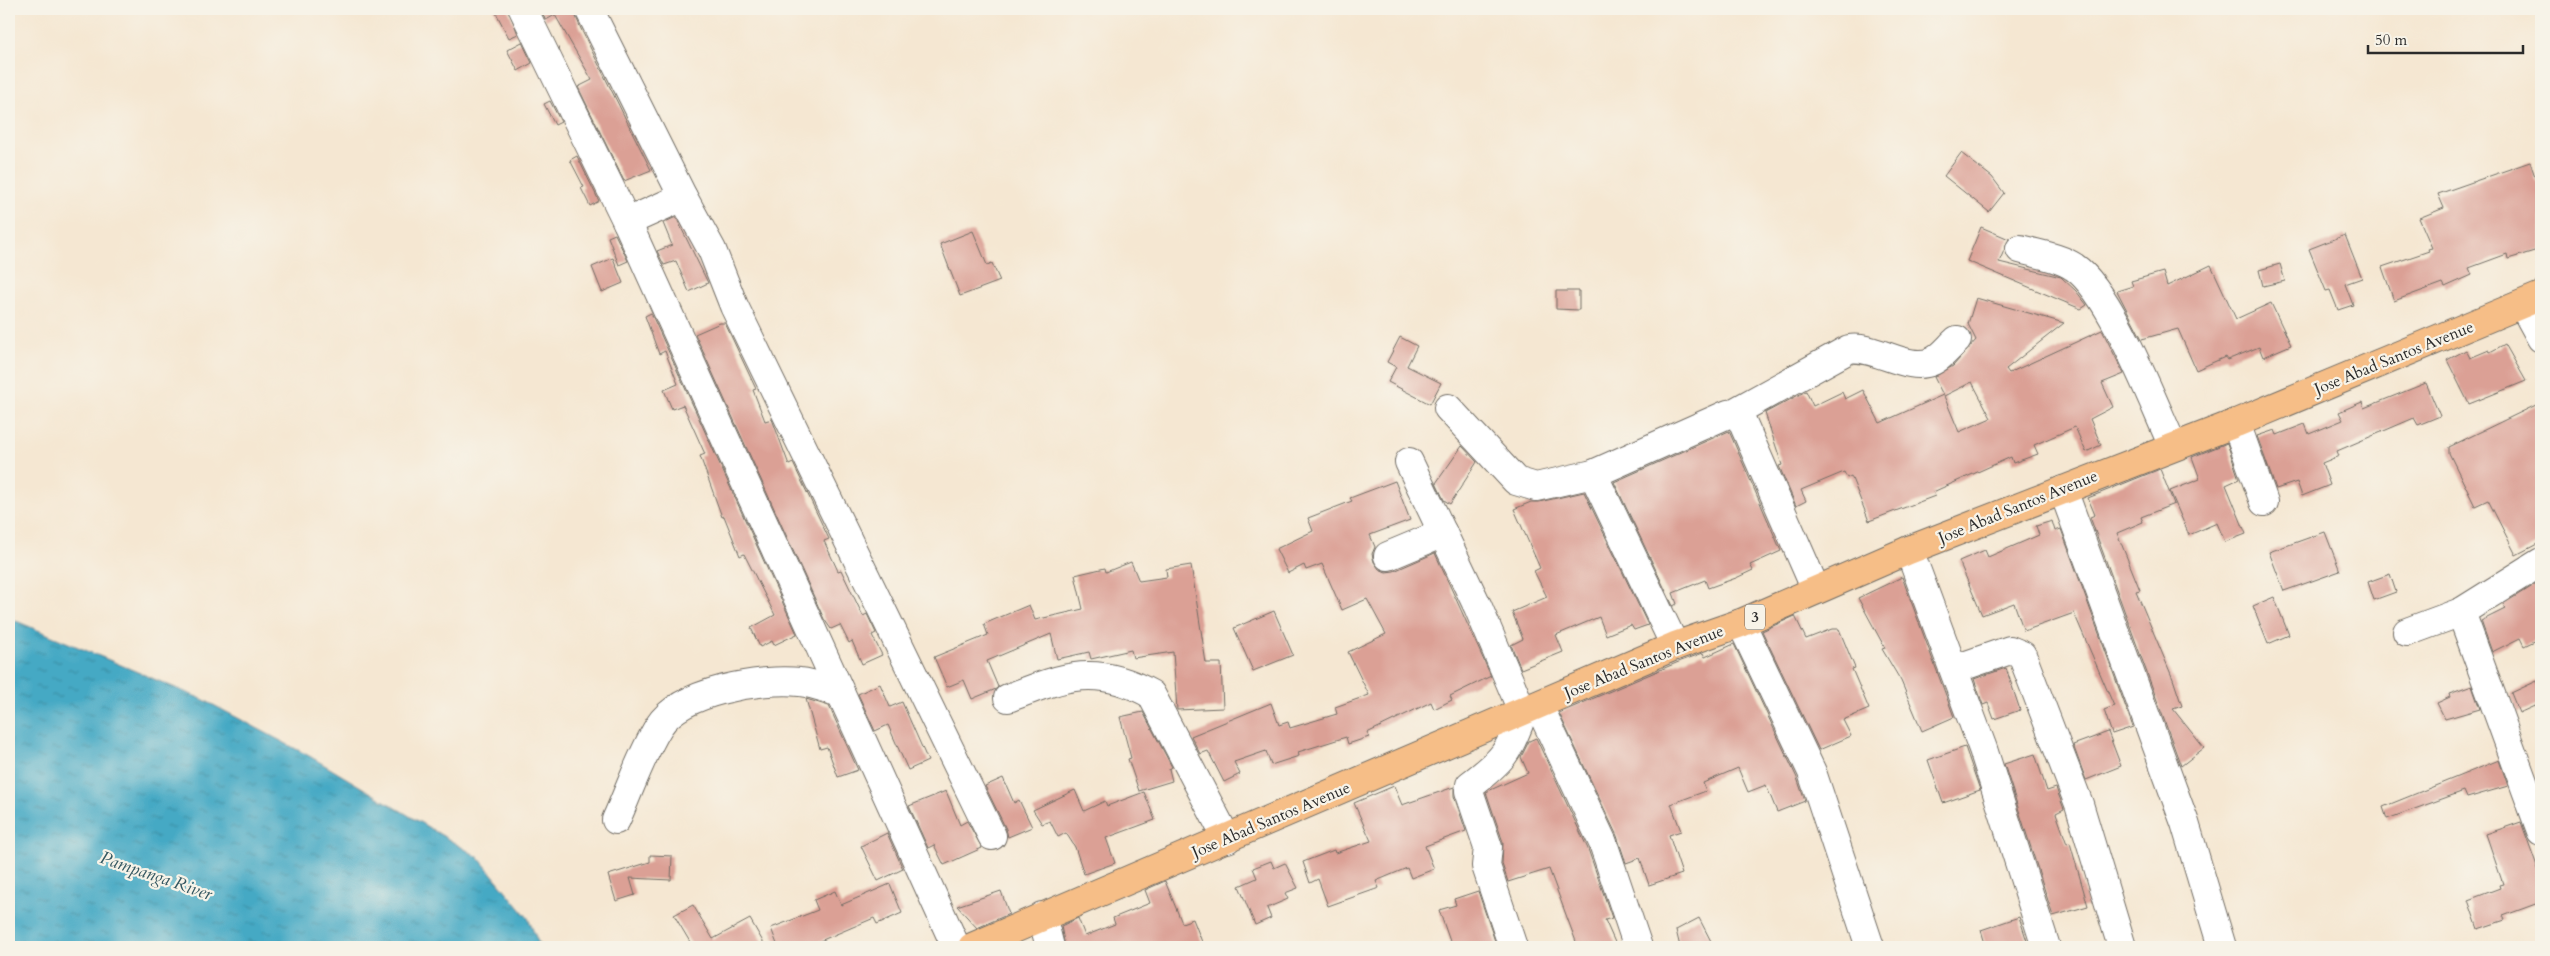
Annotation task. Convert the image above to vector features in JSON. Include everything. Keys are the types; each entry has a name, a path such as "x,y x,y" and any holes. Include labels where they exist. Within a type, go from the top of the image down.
{"highway":[{"name":"Jose Abad Santos Avenue","path":"971,947 1675,646 1741,623 1910,550 2236,423 2532,301"}],"street":[{"path":"523,9 627,222 840,693 971,947"},
{"path":"589,9 683,197 712,250 734,306 992,836"},
{"path":"627,222 683,197"},
{"path":"2020,249 2074,266 2088,279 2117,326 2173,446"},
{"path":"2532,301 2541,338"},
{"path":"1448,408 1516,481 1536,487 1593,474 1734,413 1849,349 1860,347 1912,364 1933,361 1957,340"},
{"path":"1734,413 1742,421 1816,590"},
{"path":"2236,423 2264,502"},
{"path":"1409,462 1531,709 1603,843 1638,947"},
{"path":"1593,474 1675,646"},
{"path":"2063,490 2185,822 2222,947"},
{"path":"1388,556 1443,533"},
{"path":"1910,550 1955,669 1999,797 2046,947"},
{"path":"2407,632 2461,612 2541,562"},
{"path":"2461,612 2541,831"},
{"path":"1741,623 1812,772 1870,947"},
{"path":"1955,669 2010,650 2022,655 2080,804 2122,947"},
{"path":"1008,698 1062,678 1095,675 1130,683 1151,694 1227,839"},
{"path":"616,820 660,725 681,705 712,693 756,682 800,682 840,693"},
{"path":"1513,947 1486,866 1488,846 1469,791 1470,785 1505,756 1531,709"},
{"path":"1042,916 1050,947"}],"water":[{"name":"Pampanga River","path":"9,618 204,700 311,757 478,857 528,918 540,947 9,947"}],"building":[{"path":"494,9 508,9 518,34 509,38"},
{"path":"540,9 573,9 581,29 651,170 624,181 578,87 592,80 555,15 546,20"},
{"path":"522,42 532,63 518,71 507,50"},
{"path":"550,101 561,122 555,125 544,104"},
{"path":"1961,153 1992,177 2004,193 1989,212 1944,176"},
{"path":"577,156 599,201 590,206 581,188 584,187 570,160"},
{"path":"2530,162 2541,194 2541,249 2508,259 2507,254 2469,268 2472,275 2445,287 2443,283 2394,301 2382,267 2429,251 2428,249 2432,248 2419,218 2444,208 2438,194"},
{"path":"676,217 708,283 689,292 676,261 664,265 657,251 672,245 663,223"},
{"path":"1981,227 2009,239 1999,262 2061,277 2087,305 2081,309 1967,261"},
{"path":"973,231 987,265 992,263 1000,281 960,296 940,244"},
{"path":"615,234 628,261 619,265 608,237"},
{"path":"2345,235 2362,278 2345,284 2353,305 2338,310 2330,290 2326,291 2309,249"},
{"path":"613,258 623,283 602,292 592,267"},
{"path":"2280,264 2285,281 2263,286 2259,270"},
{"path":"2211,265 2236,319 2271,303 2291,345 2263,357 2259,347 2227,360 2225,357 2196,370 2178,329 2142,339 2117,291 2133,286 2131,281 2163,272 2167,286"},
{"path":"1556,291 1579,291 1579,310 1556,309"},
{"path":"1976,298 2064,323 2006,369 2009,373 2102,330 2124,374 2102,383 2113,407 2090,419 2101,445 2086,452 2075,427 2034,445 2038,454 2013,463 2011,457 1933,492 1935,496 1869,521 1851,476 1847,478 1844,472 1801,490 1806,501 1796,506 1779,466 1782,465 1765,413 1806,391 1813,406 1842,392 1845,399 1863,390 1880,423 1943,395 1934,377 1953,366 1976,340 1968,324","holes":["1972,382 1991,418 1959,432 1944,396"]},
{"path":"651,313 797,634 774,645 772,641 760,647 751,628 775,615 744,554 740,556 724,516 722,517 700,456 705,454 683,405 672,409 664,390 678,384 665,351 659,354 645,316"},
{"path":"720,323 725,323 756,389 753,390 765,421 772,419 789,465 793,463 829,539 824,541 838,571 841,570 863,616 867,614 876,633 872,635 882,655 862,664 852,641 849,643 840,625 831,629 824,619 695,334"},
{"path":"1400,337 1417,346 1407,366 1441,383 1430,404 1388,382 1396,367 1387,362"},
{"path":"2505,344 2526,381 2469,404 2447,360 2466,350 2470,358 2489,350 2490,352"},
{"path":"2426,383 2440,416 2418,425 2414,418 2337,451 2339,456 2322,463 2330,485 2302,496 2297,482 2276,489 2257,436 2275,430 2277,435 2305,424 2309,434 2343,420 2339,412 2362,402 2364,408"},
{"path":"2536,405 2541,415 2541,542 2516,555 2488,500 2475,506 2449,453 2449,447"},
{"path":"1729,431 1781,551 1750,565 1753,570 1736,578 1708,588 1705,580 1673,593 1677,604 1673,606 1614,482"},
{"path":"2227,443 2239,479 2226,485 2246,534 2225,542 2217,523 2189,535 2170,491 2200,479 2192,457"},
{"path":"1462,446 1477,462 1450,504 1444,500 1436,483"},
{"path":"2160,469 2174,504 2141,517 2143,522 2117,533 2140,590 2136,591 2173,679 2182,706 2173,709 2204,748 2181,766 2090,517 2095,515 2088,498"},
{"path":"1395,481 1410,520 1370,535 1375,547 1372,554 1374,562 1379,569 1386,572 1394,571 1435,553 1491,676 1450,696 1452,700 1434,709 1431,702 1367,733 1369,737 1348,744 1346,737 1298,752 1299,756 1271,765 1266,751 1234,762 1240,774 1224,782 1208,751 1200,754 1191,736 1271,703 1279,725 1288,722 1290,728 1337,714 1335,707 1369,695 1348,652 1386,634 1367,599 1342,610 1322,564 1306,570 1304,565 1288,573 1276,549 1313,531 1308,518 1352,501 1350,498"},
{"path":"1584,492 1648,625 1634,630 1631,625 1606,635 1599,617 1556,635 1563,652 1521,669 1511,645 1523,639 1512,612 1547,597 1534,571 1540,568 1514,509 1531,502"},
{"path":"2052,521 2055,531 2061,529 2133,727 2112,734 2104,710 2114,706 2074,613 2024,631 2014,603 1982,615 1959,561 1985,550 1988,557 2039,535 2036,526"},
{"path":"2325,532 2340,571 2284,591 2269,552"},
{"path":"1131,562 1139,581 1167,577 1166,569 1191,565 1206,663 1221,663 1223,708 1177,710 1173,652 1133,658 1131,650 1091,659 1089,652 1057,659 1051,634 987,661 998,687 996,689 972,699 964,680 947,687 934,657 988,635 984,624 1029,605 1035,620 1083,609 1075,575 1105,568 1106,572"},
{"path":"2390,574 2396,592 2374,600 2368,582"},
{"path":"1902,577 1954,717 1922,731 1901,681 1882,649 1885,648 1858,598"},
{"path":"2538,582 2541,589 2541,638 2524,646 2520,638 2492,652 2481,621 2505,609 2503,604"},
{"path":"2274,597 2289,635 2268,644 2253,606"},
{"path":"1274,611 1293,655 1253,671 1234,628"},
{"path":"1795,616 1806,639 1832,629 1839,629 1855,668 1852,669 1869,709 1843,720 1851,736 1819,750 1762,631"},
{"path":"1734,644 1797,778 1805,801 1777,812 1766,785 1748,792 1738,768 1703,783 1706,791 1671,804 1681,831 1669,835 1682,874 1649,885 1640,858 1626,863 1617,836 1559,713 1681,661 1703,653 1705,657"},
{"path":"2006,668 2020,710 1994,719 1988,703 1983,705 1974,679"},
{"path":"2537,681 2541,690 2541,703 2519,713 2511,693"},
{"path":"880,684 890,707 902,702 928,761 908,770 888,725 875,731 858,694"},
{"path":"2472,686 2480,709 2445,719 2437,703 2450,697 2449,694"},
{"path":"806,699 829,706 858,770 838,777 827,747 820,749"},
{"path":"1143,712 1172,767 1169,769 1172,781 1139,791 1128,759 1131,758 1120,717"},
{"path":"2108,732 2121,766 2086,780 2073,745"},
{"path":"1536,738 1588,849 1612,918 1605,920 1617,947 1578,947 1549,869 1508,882 1502,864 1503,842 1486,792 1528,773 1521,757 1529,741"},
{"path":"1965,747 1980,790 1943,803 1928,760"},
{"path":"2035,754 2047,791 2056,788 2064,809 2056,813 2067,844 2070,843 2088,906 2053,916 2004,764"},
{"path":"2499,760 2508,786 2467,798 2464,791 2387,819 2383,807"},
{"path":"1003,778 1014,803 1019,800 1032,827 1008,837 985,786"},
{"path":"1394,786 1402,805 1454,787 1454,796 1466,831 1425,846 1434,869 1411,878 1407,868 1376,881 1379,888 1328,906 1318,879 1310,883 1303,862 1334,850 1335,853 1371,841 1354,803"},
{"path":"1075,790 1084,811 1105,801 1107,806 1144,792 1155,820 1106,838 1115,863 1084,874 1075,847 1066,833 1058,837 1050,821 1042,824 1033,810"},
{"path":"946,791 960,825 967,821 982,848 944,865 934,845 928,848 909,806"},
{"path":"2521,822 2541,877 2541,902 2503,916 2505,920 2478,929 2468,900 2500,888 2499,885 2503,884 2486,834"},
{"path":"887,833 903,869 878,881 861,846"},
{"path":"650,855 672,856 671,880 630,878 635,895 616,901 608,875 650,862"},
{"path":"1271,861 1274,868 1285,863 1298,888 1285,893 1288,899 1267,908 1271,918 1255,925 1239,886 1257,878 1253,868"},
{"path":"1165,881 1182,923 1193,919 1204,947 1065,947 1061,926 1078,918 1085,936 1115,924 1113,918 1150,903 1145,890"},
{"path":"890,884 902,913 877,924 874,918 806,947 778,947 771,928 818,910 814,900 835,891 841,905"},
{"path":"1001,891 1009,914 977,928 957,906"},
{"path":"1478,891 1497,947 1452,947 1439,910 1456,905 1454,899"},
{"path":"693,905 713,939 750,919 766,947 693,947 674,915"},
{"path":"2019,917 2029,947 1986,947 1981,930"},
{"path":"1699,918 1714,947 1680,947 1676,930"}]}
